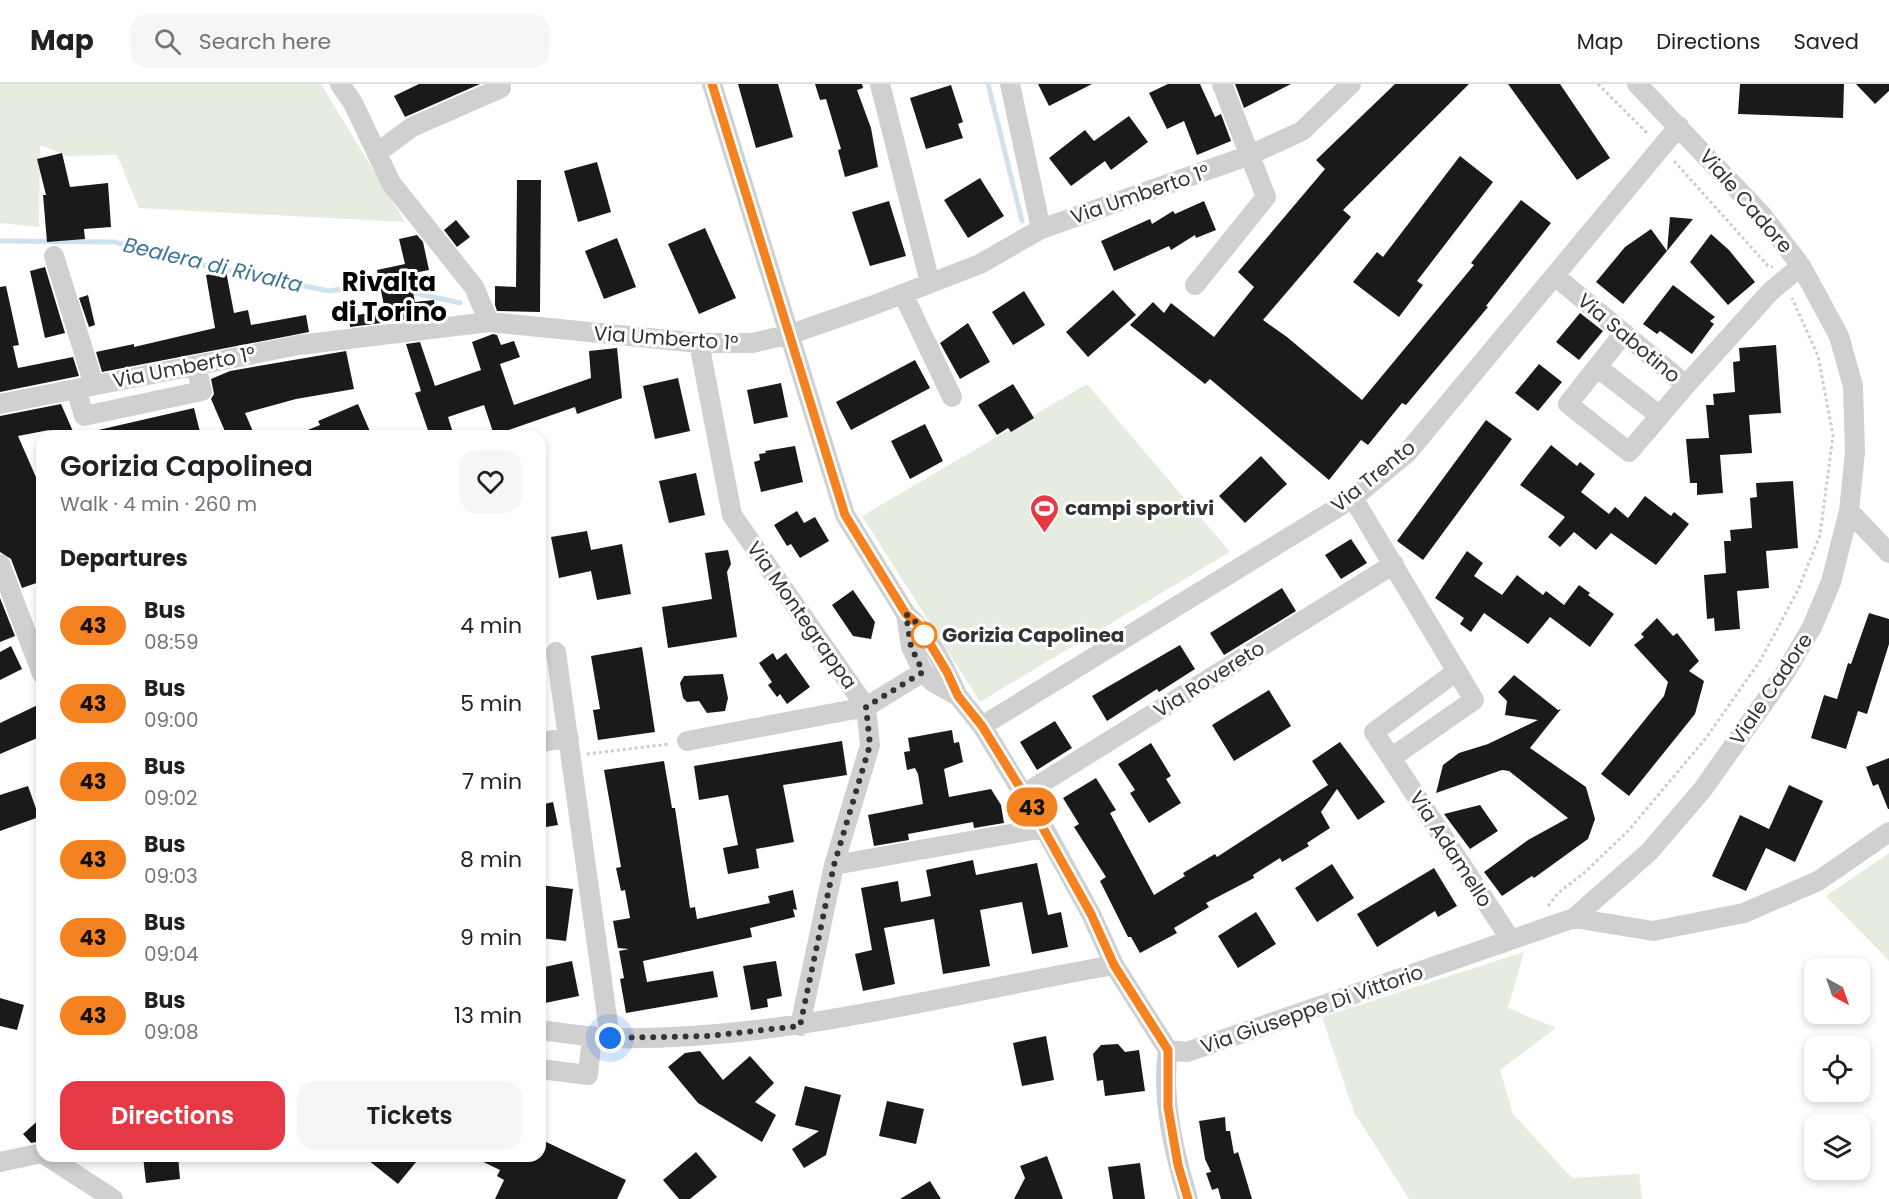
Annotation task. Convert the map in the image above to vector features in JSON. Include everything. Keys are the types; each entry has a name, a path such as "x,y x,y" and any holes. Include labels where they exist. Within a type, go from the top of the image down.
{"street":[{"path":"340,84 353,103 391,183 474,287 489,322"},
{"path":"377,153 412,127 501,88 500,84"},
{"path":"712,84 845,515 906,614 918,624 947,672 958,696 982,726 1024,794 1091,914 1114,965 1168,1050 1168,1107 1178,1165 1188,1199"},
{"path":"880,84 930,283"},
{"path":"1010,84 1041,229"},
{"path":"1195,285 1266,197 1222,84"},
{"name":"Via Umberto 1°","path":"0,404 299,345 489,322 699,343 752,343 791,334 980,264 1041,229 1250,155 1302,131 1351,84"},
{"name":"Viale Cadore","path":"1574,918 1649,852 1702,789 1785,673 1812,627 1831,582 1850,511 1855,452 1853,386 1839,336 1801,266 1786,242 1762,215 1637,84"},
{"name":"Via Trento","path":"982,726 1353,498 1407,453 1679,126"},
{"path":"54,256 85,387 84,416 202,392 196,366"},
{"name":"Via Sabotino","path":"1555,276 1686,385 1784,280 1801,266"},
{"path":"903,294 952,397"},
{"path":"1624,333 1568,404 1629,452 1686,385"},
{"name":"Via Montegrappa","path":"699,343 732,515 866,707 870,745 834,865 800,1026"},
{"path":"1597,367 1660,416"},
{"path":"1353,498 1474,700 1391,758"},
{"path":"1850,511 1889,553"},
{"path":"0,564 36,658"},
{"name":"Via Rovereto","path":"1024,794 1394,564"},
{"path":"906,614 911,647 923,672 933,682 958,696"},
{"path":"546,1070 588,1075 601,1037 570,747 556,652"},
{"name":"Via Adamello","path":"1457,671 1374,732 1511,940"},
{"path":"687,741 866,707 923,672"},
{"path":"546,743 570,747"},
{"path":"834,865 1044,828"},
{"name":"Via Giuseppe Di Vittorio","path":"1168,1050 1187,1052 1574,918 1653,931 1744,913 1818,881 1889,832"},
{"path":"546,1031 601,1037 709,1036 800,1026 1114,965"},
{"path":"0,1162 36,1154"},
{"path":"56,1162 113,1199"}],"path":[{"path":"1540,911 1550,906 1558,893 1584,873 1628,831 1706,738 1760,661 1798,590 1820,535 1833,435 1818,356 1784,280 1661,147 1598,84"},
{"path":"570,747 687,741"}],"shaded area":[{"path":"0,84 321,84 405,222 139,208 117,155 67,156 40,145 39,227 0,223"},
{"name":"campi sportivi","path":"1087,384 1230,552 980,702 862,516"},
{"path":"1889,853 1889,961 1826,896"},
{"path":"1524,952 1508,1008 1556,1028 1500,1070 1513,1114 1572,1178 1639,1174 1642,1199 1409,1199 1354,1112 1322,1017"}],"building":[{"path":"419,84 480,84 405,117 394,96"},
{"path":"738,84 778,84 793,137 756,148"},
{"path":"815,84 862,84 863,88 857,90 871,128 878,167 845,177 838,150 841,149 826,99 820,100"},
{"path":"1038,84 1092,84 1049,106"},
{"path":"1168,84 1200,84 1215,117 1221,114 1231,141 1197,155 1184,121 1167,129 1149,93"},
{"path":"1235,84 1291,84 1244,108"},
{"path":"1395,84 1469,84 1343,210 1351,217 1263,320 1287,337 1362,400 1474,265 1471,263 1521,200 1551,223 1486,306 1488,307 1406,405 1402,403 1368,445 1361,440 1329,480 1210,379 1205,384 1130,325 1153,302 1164,313 1171,303 1214,337 1254,287 1238,272 1325,169 1316,160"},
{"path":"1508,84 1560,84 1610,158 1577,180"},
{"path":"1740,84 1844,84 1843,118 1738,114"},
{"path":"1856,84 1889,84 1889,91 1875,104"},
{"path":"951,85 963,122 958,124 963,138 926,149 910,98"},
{"path":"1129,116 1148,142 1111,170 1105,161 1071,186 1049,158 1085,130 1094,141"},
{"path":"62,153 70,187 108,183 111,227 84,229 85,239 47,242 43,195 46,195 37,159"},
{"path":"1460,156 1493,182 1417,281 1423,285 1399,317 1353,282 1377,252 1383,257"},
{"path":"597,162 611,212 578,222 564,171"},
{"path":"980,178 1004,216 968,238 944,200"},
{"path":"517,180 541,180 540,312 497,311 495,305 495,286 516,287"},
{"path":"889,201 906,256 870,266 852,212"},
{"path":"1204,201 1216,230 1196,238 1195,235 1171,250 1169,246 1114,271 1101,241 1150,219 1152,224 1173,211 1175,214"},
{"path":"1670,217 1693,219 1667,251"},
{"path":"456,220 470,237 457,247 444,230"},
{"path":"705,228 736,298 699,314 668,244"},
{"path":"1651,229 1667,251 1623,304 1596,282 1625,247"},
{"path":"1711,234 1729,250 1755,282 1728,305 1690,262"},
{"path":"417,235 423,242 429,270 409,274 415,302 434,300 436,316 350,327 349,316 385,311 377,270 405,264 399,239"},
{"path":"617,238 636,287 604,299 585,251"},
{"path":"45,267 65,333 45,338 30,271"},
{"path":"226,271 234,313 248,310 251,325 306,315 309,332 102,372 96,352 134,344 134,347 215,328 206,275"},
{"path":"1673,285 1715,317 1710,321 1714,324 1692,354 1660,331 1657,334 1643,324"},
{"path":"6,286 19,345 13,346 18,368 73,357 79,376 0,392 0,287"},
{"path":"1113,290 1136,315 1088,357 1066,332"},
{"path":"1024,291 1045,325 1013,345 992,312"},
{"path":"88,295 95,325 89,327 79,298"},
{"path":"1580,313 1603,331 1579,360 1556,342"},
{"path":"968,323 990,362 960,379 940,343"},
{"path":"493,334 497,335 501,345 514,341 520,357 500,364 514,405 591,378 589,351 617,348 622,398 577,414 575,407 508,430 492,430 484,405 448,417 452,430 428,430 415,393 421,391 406,344 420,342 435,386 481,370 472,342"},
{"path":"1776,345 1781,413 1749,415 1752,453 1720,455 1723,493 1697,495 1697,483 1690,483 1686,439 1709,438 1706,405 1714,405 1713,394 1735,392 1733,362 1740,361 1739,348"},
{"path":"346,351 354,389 296,399 245,413 252,430 224,430 211,399 214,394 211,379 230,371"},
{"path":"915,360 930,388 851,430 836,402"},
{"path":"1539,364 1562,382 1538,411 1515,393"},
{"path":"678,378 690,431 655,439 643,386"},
{"path":"781,383 788,417 754,424 747,390"},
{"path":"1013,384 1034,418 1011,432 1008,428 997,435 978,405"},
{"path":"61,404 72,430 36,430 36,433 18,436 36,477 36,583 22,588 11,559 0,552 0,416"},
{"path":"358,404 369,430 308,430 320,425 318,421"},
{"path":"194,408 200,430 98,430"},
{"path":"1486,420 1512,439 1423,560 1397,541"},
{"path":"925,424 943,461 910,479 891,441"},
{"path":"1551,445 1577,466 1580,462 1595,474 1581,492 1609,514 1615,507 1628,518 1645,496 1671,516 1674,512 1689,524 1656,565 1611,533 1596,550 1574,532 1560,547 1548,537 1565,517 1520,485"},
{"path":"795,446 803,482 761,492 754,462 760,460 759,454"},
{"path":"1261,456 1287,484 1245,523 1219,496"},
{"path":"696,473 705,515 669,523 659,481"},
{"path":"1793,481 1798,548 1766,551 1769,588 1737,591 1740,629 1715,631 1714,618 1707,619 1704,575 1726,573 1724,541 1731,541 1730,530 1752,528 1750,498 1757,497 1756,483"},
{"path":"797,511 804,523 815,517 829,541 800,558 791,544 787,546 774,525"},
{"path":"587,531 591,550 622,544 631,594 597,600 591,571 559,578 551,537"},
{"path":"1351,539 1367,563 1341,579 1325,555"},
{"path":"728,550 731,564 727,572 737,637 668,648 662,607 712,599 705,553"},
{"path":"1467,551 1483,563 1474,576 1502,595 1517,575 1543,595 1546,591 1564,605 1579,585 1590,593 1588,595 1614,614 1590,647 1550,617 1528,644 1484,613 1471,632 1460,624 1464,618 1435,598"},
{"path":"1282,588 1296,611 1224,655 1210,633"},
{"path":"853,590 875,622 871,639 853,636 832,605"},
{"path":"0,598 15,636 0,642"},
{"path":"1869,613 1889,619 1889,644 1867,714 1858,711 1846,749 1811,738 1824,695 1837,699 1848,663 1851,664"},
{"path":"1657,618 1673,636 1677,633 1699,661 1689,671 1704,681 1695,714 1629,796 1601,774 1664,696 1668,682 1634,645 1644,637 1641,634"},
{"path":"1180,645 1195,669 1159,692 1157,689 1107,721 1092,696"},
{"path":"11,646 22,669 0,680 0,652"},
{"path":"642,647 655,732 598,740 593,710 600,709 591,656"},
{"path":"773,653 777,660 786,653 810,687 787,704 780,694 777,697 768,685 772,682 759,663"},
{"path":"723,674 728,698 725,711 707,713 699,701 687,702 683,698 680,683 684,676"},
{"path":"1514,675 1558,710 1561,709 1530,748 1586,787 1595,819 1588,839 1534,878 1532,876 1502,896 1484,872 1528,840 1568,818 1509,771 1502,770 1436,793 1443,765 1459,753 1488,744 1538,720 1505,715 1507,701 1498,692"},
{"path":"1269,690 1291,726 1234,761 1212,725"},
{"path":"36,706 36,739 0,754 0,723"},
{"path":"1055,721 1072,748 1037,770 1020,742"},
{"path":"952,730 954,743 959,742 963,762 944,769 949,797 991,789 1001,805 1004,823 974,828 973,822 908,834 909,840 874,846 868,815 923,804 918,774 915,768 907,770 904,752 910,751 908,738"},
{"path":"842,741 847,775 783,785 794,842 756,849 759,868 728,874 723,848 738,845 728,795 699,800 694,766"},
{"path":"1340,742 1385,802 1358,820 1337,789 1321,812 1330,828 1307,843 1309,846 1282,862 1280,858 1253,875 1254,878 1206,903 1209,907 1174,928 1177,933 1140,953 1131,937 1128,937 1100,881 1106,877 1074,827 1079,824 1063,798 1096,778 1116,810 1110,813 1154,895 1185,876 1183,873 1215,854 1217,857 1328,785 1312,761"},
{"path":"1151,743 1171,776 1166,779 1181,803 1149,823 1130,793 1135,790 1118,764"},
{"path":"1889,758 1888,809 1878,784 1873,786 1866,767"},
{"path":"664,761 672,808 675,808 690,908 695,907 697,919 770,903 768,896 793,890 797,910 793,909 795,917 750,928 752,937 643,961 647,982 713,971 718,997 626,1013 620,979 624,978 619,951 629,949 618,948 613,921 630,918 625,890 621,891 616,868 621,867 604,770"},
{"path":"1789,785 1823,801 1795,862 1766,848 1746,891 1712,876 1740,815 1769,829"},
{"path":"28,786 36,809 36,818 0,831 0,795"},
{"path":"553,802 558,825 546,827 546,804"},
{"path":"1480,805 1498,831 1470,849 1444,814"},
{"path":"973,860 976,875 1037,863 1048,915 1061,912 1068,947 1032,954 1022,902 980,910 990,966 943,974 934,919 884,928 895,984 863,991 855,954 872,950 861,888 898,881 901,902 931,896 926,870"},
{"path":"1332,864 1354,898 1317,922 1295,888"},
{"path":"1434,868 1457,906 1438,917 1435,911 1377,947 1357,914"},
{"path":"546,886 573,889 566,941 546,939"},
{"path":"1256,912 1276,944 1238,968 1218,936"},
{"path":"572,961 579,996 546,1003 546,967"},
{"path":"776,961 782,996 767,999 768,1007 751,1010 743,966"},
{"path":"0,998 24,1005 17,1030 0,1026"},
{"path":"1046,1036 1054,1080 1022,1086 1013,1043"},
{"path":"1118,1044 1125,1052 1139,1050 1145,1091 1105,1096 1103,1080 1097,1081 1093,1054 1101,1045"},
{"path":"700,1051 723,1080 750,1056 774,1083 755,1102 776,1115 762,1142 698,1103 668,1067 685,1053"},
{"path":"805,1086 841,1095 826,1155 804,1168 792,1149 819,1131 795,1125"},
{"path":"887,1101 924,1109 916,1144 879,1136"},
{"path":"1225,1117 1226,1131 1230,1131 1234,1154 1238,1152 1252,1199 1221,1199 1218,1188 1212,1190 1206,1173 1211,1172 1205,1159 1199,1121"},
{"path":"36,1122 36,1142 31,1143 23,1134"},
{"path":"546,1142 626,1180 617,1199 495,1199 504,1180 497,1176 500,1170 483,1162 546,1162"},
{"path":"696,1152 717,1177 690,1199 679,1199 663,1180"},
{"path":"1047,1156 1063,1199 1014,1199 1025,1178 1020,1166"},
{"path":"144,1162 179,1162 180,1179 146,1183"},
{"path":"370,1162 416,1162 398,1184"},
{"path":"1140,1163 1145,1199 1113,1199 1108,1167"},
{"path":"930,1181 941,1199 900,1199"}],"waterway":[{"name":"Bealera di Rivalta","path":"988,84 1022,221"},
{"name":"Bealera di Rivalta","path":"0,241 114,242 211,267 329,291 377,284 385,286"},
{"name":"Bealera di Rivalta","path":"406,291 460,303"}],"bus line":[{"name":"43","path":"712,84 845,515 906,614 918,624 947,672 958,696 982,726 1024,794 1091,914 1114,965 1160,1041 1168,1050 1168,1107 1178,1165 1188,1199"}],"place":[{"name":"campi sportivi","path":"1044,534"},
{"name":"Gorizia Capolinea","path":"924,635"}],"district":[{"name":"Rivalta di Torino","path":"389,296"}],"route":[{"path":"610,1038 709,1036 800,1026 834,865 870,745 866,707 923,672 911,647 906,614 918,624 925,637 924,635"}]}
